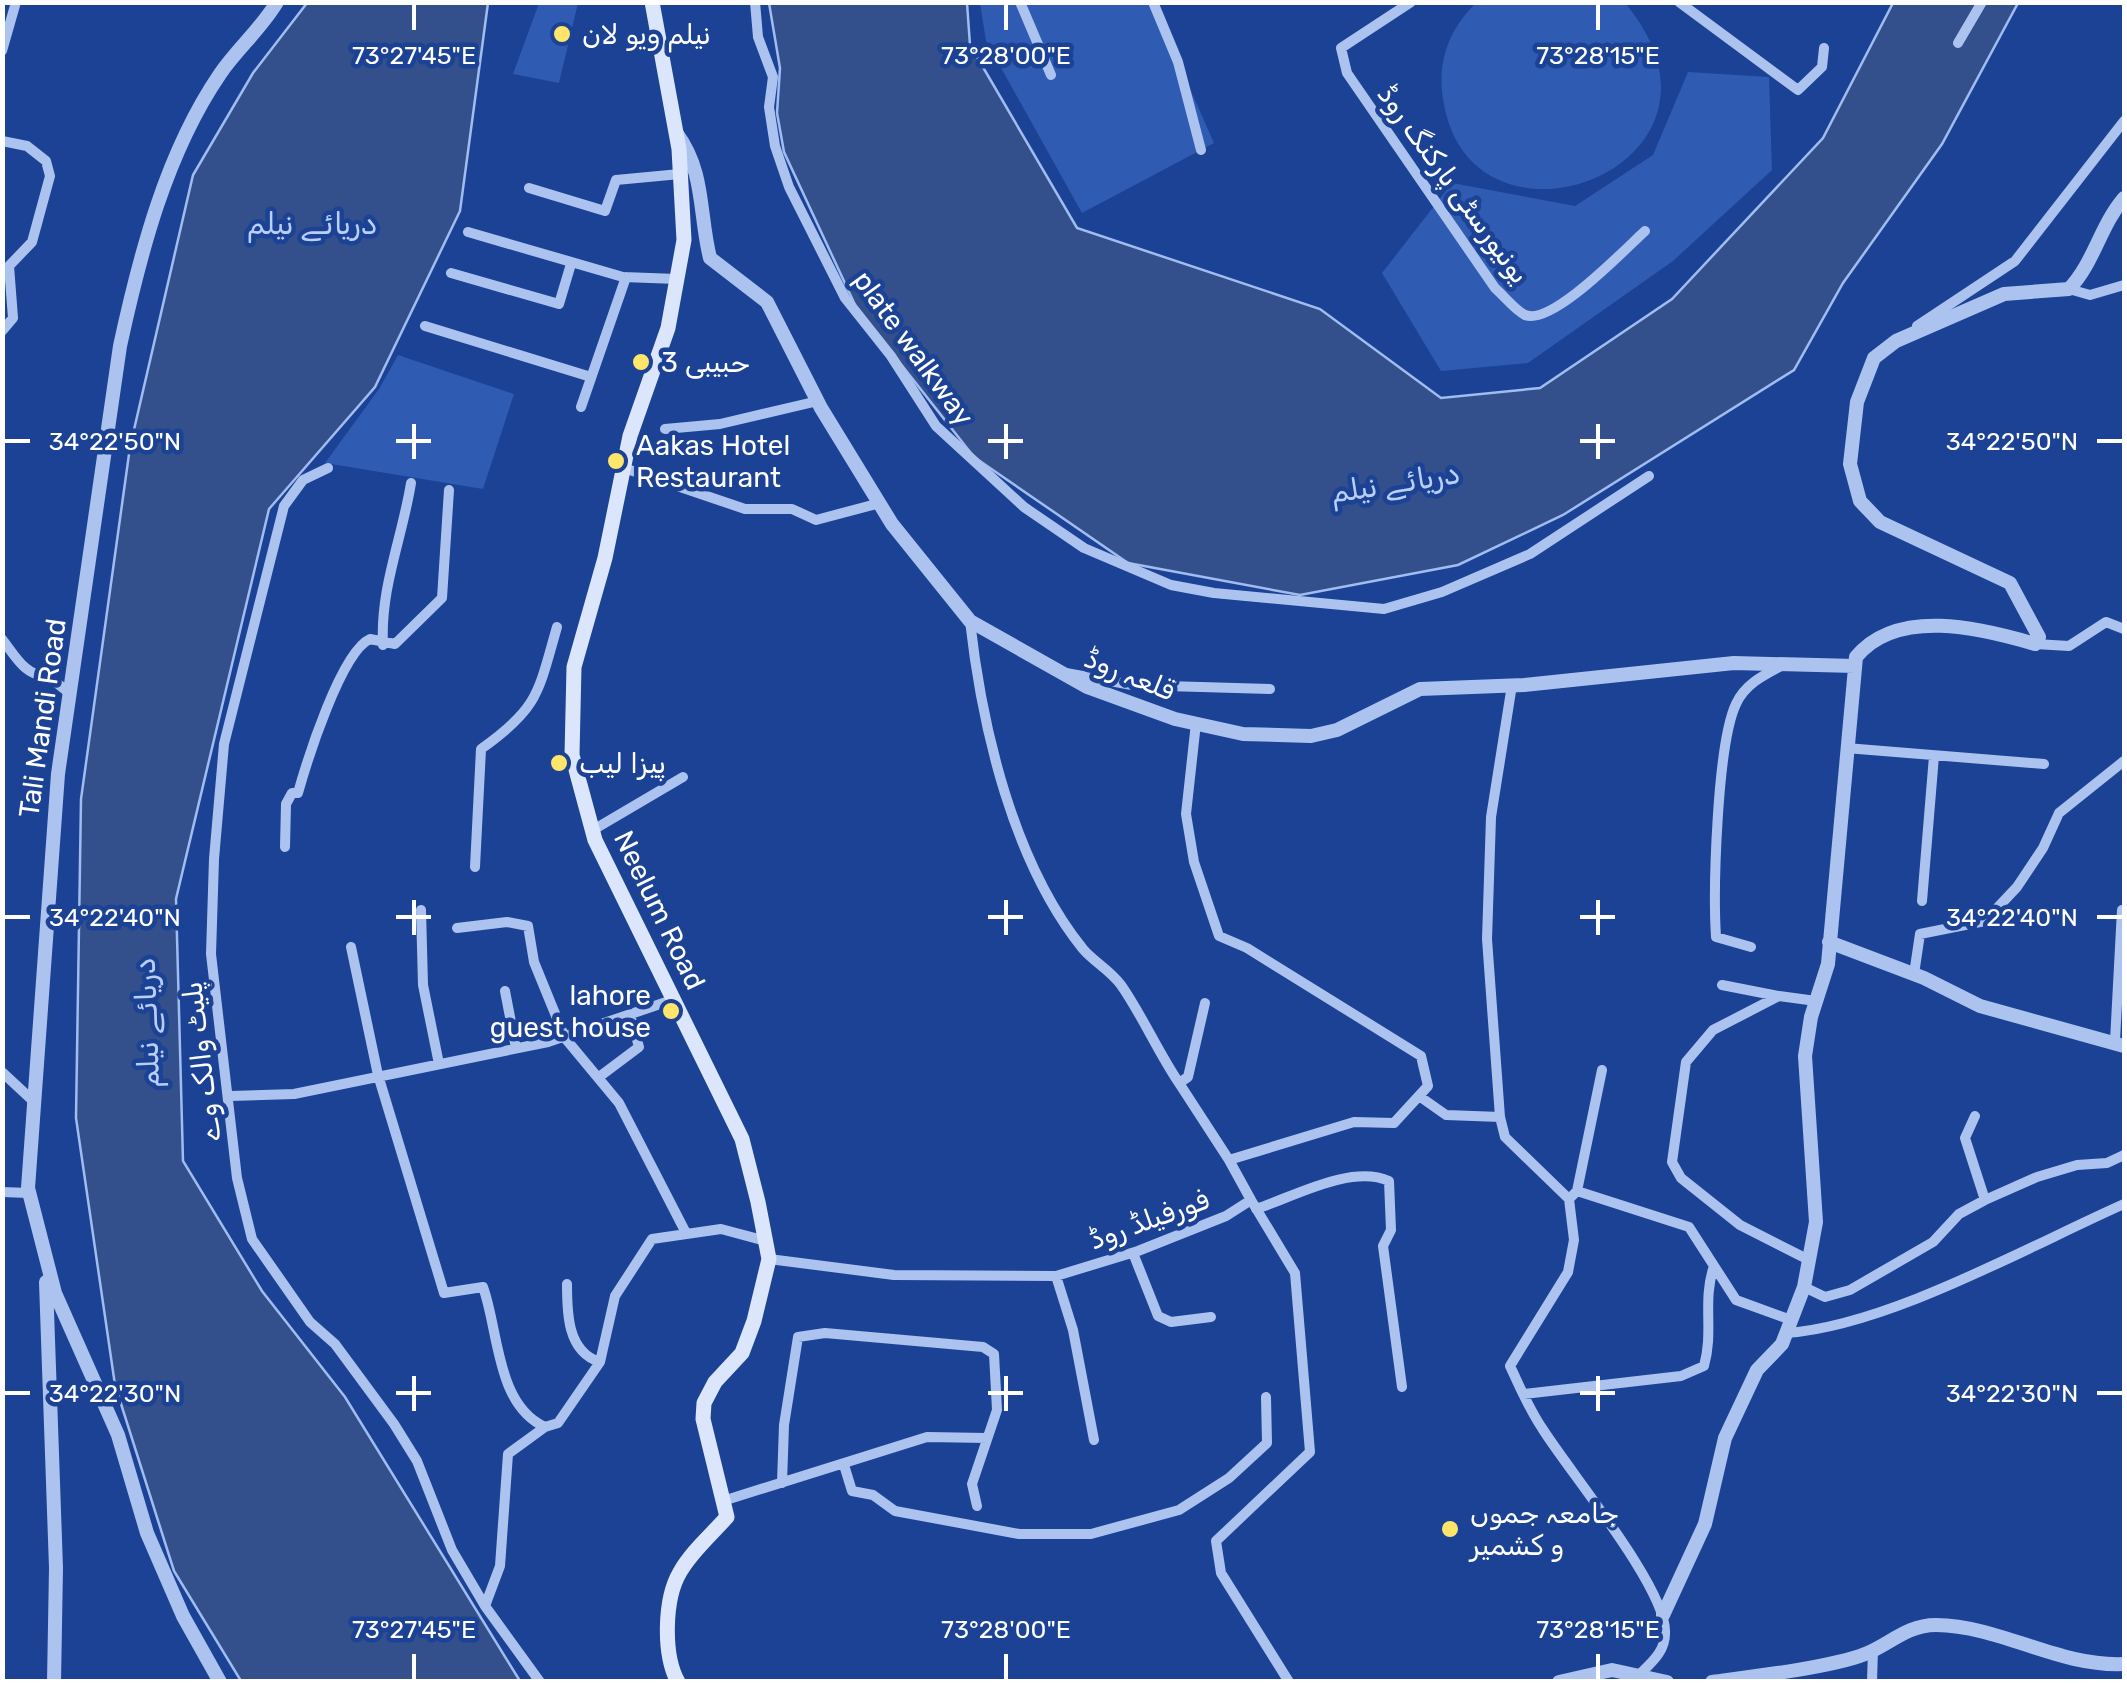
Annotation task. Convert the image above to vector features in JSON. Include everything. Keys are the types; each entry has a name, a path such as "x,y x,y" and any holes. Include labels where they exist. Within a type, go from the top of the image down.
{"main road":[{"name":"Neelum Road","path":"652,2 676,134 684,240 668,328 624,468 605,558 574,667 572,755 593,830 742,1139 766,1241 769,1259 742,1352 715,1382 704,1403 710,1451 726,1500"},
{"path":"678,1682 671,1669 672,1595 680,1571 727,1517 726,1500"}],"street":[{"path":"2,51 16,2"},
{"name":"Tali Mandi Road","path":"220,1682 183,1616 146,1533 118,1435 55,1293 29,1193 31,1099 68,692 120,346 140,261 178,156 220,74 277,2"},
{"name":"plate walkway","path":"756,2 758,38 773,77 769,107 776,146 789,187 845,298 891,356 936,426 1024,506 1084,548 1171,585 1214,594 1384,609 1442,592 1530,554 1649,476"},
{"path":"1020,2 1050,75"},
{"path":"1152,2 1178,62 1201,150"},
{"name":"یونیورسٹی پارکنگ روڈ","path":"1411,2 1341,48 1346,73 1496,288 1525,314 1542,316 1572,296 1645,231"},
{"path":"1680,2 1798,90 1822,66 1824,48"},
{"path":"1958,43 1982,2"},
{"path":"2035,644 2037,628 2010,583 1880,522 1860,501 1850,464 1857,402 1874,358 2016,261 2124,121"},
{"name":"قلعہ روڈ","path":"676,134 693,156 710,258 767,302 818,401 880,502 970,621 1087,687 1196,724 1242,734 1312,736 1337,730 1420,689 1512,686 1788,662 1855,666"},
{"path":"2,140 28,146 46,160 50,176 32,242 10,266 13,318 2,331"},
{"path":"529,188 605,211 616,180 680,174"},
{"path":"2069,288 2083,274 2094,242 2124,198"},
{"path":"468,232 626,277 677,279"},
{"path":"451,272 559,304 571,264"},
{"path":"581,407 626,277"},
{"path":"1896,340 2004,294 2069,288 2090,295 2124,284"},
{"path":"425,326 591,378"},
{"path":"665,430 720,424 818,401"},
{"name":"پلیٹ والک وے","path":"328,468 303,480 284,506 224,744 211,954 237,1178 252,1238 310,1322 335,1344 394,1424 417,1461 452,1550 485,1606 540,1682"},
{"path":"624,468 745,508 792,509 816,520 880,502"},
{"path":"383,644 387,574 402,536 411,483"},
{"path":"286,847 286,804 292,793 298,792 316,731 350,659 370,640 395,644 442,598 449,544 448,490"},
{"path":"970,621 981,712 992,756 1040,877 1084,951 1106,966 1123,987 1145,1032 1229,1160"},
{"path":"1663,1614 1705,1524 1725,1438 1757,1370 1782,1344 1804,1288 1816,1222 1806,1056 1816,1001 1828,964 1855,666 1868,642 1896,630 1952,627 2035,644 2069,646 2106,622 2124,629"},
{"path":"475,867 481,749 524,717 536,700 557,627"},
{"path":"2,639 26,669 39,677 47,676 68,692"},
{"path":"1750,947 1716,937 1719,818 1726,755 1736,704 1754,680 1788,662"},
{"path":"1060,672 1132,686 1270,689"},
{"path":"1512,686 1491,817 1487,939 1500,1117 1505,1137 1573,1195 1689,1228 1736,1300 1789,1327 1811,1331 1982,1271 2124,1204"},
{"path":"1196,724 1186,814 1194,862 1219,936 1247,948 1421,1056 1428,1086 1419,1096 1446,1115 1500,1117"},
{"path":"1846,748 2044,764"},
{"path":"1922,901 1934,756"},
{"path":"1914,974 1920,934 1985,922 2017,887 2043,848 2058,812 2124,761"},
{"path":"593,830 683,777"},
{"path":"421,910 423,984 439,1064"},
{"path":"1829,942 1914,974 1980,1006 2121,1044 2122,910"},
{"path":"457,928 507,922 528,926 534,962 565,1038 627,1118 686,1233"},
{"path":"350,947 378,1075 444,1293 482,1288 514,1396 534,1422 545,1428"},
{"path":"1722,985 1816,1001"},
{"path":"505,991 516,1048"},
{"path":"1779,996 1712,1030 1686,1062 1672,1162 1680,1178 1740,1225 1809,1260"},
{"path":"230,1096 294,1094 565,1038 676,999"},
{"path":"1179,1083 1188,1078 1205,1004"},
{"path":"599,1078 639,1047 630,1015"},
{"path":"1602,1070 1573,1195 1574,1240 1568,1272 1510,1366 1540,1426 1616,1532 1663,1614 1666,1633 1659,1655 1622,1674"},
{"path":"2,1072 31,1099"},
{"name":"فورفیلڈ روڈ","path":"769,1259 894,1276 1056,1276 1132,1253 1253,1204 1229,1160 1354,1122 1394,1124 1419,1096"},
{"path":"1975,1116 1965,1138 1985,1200"},
{"path":"1804,1288 1825,1297 1850,1290 1933,1242 1958,1214 1985,1200 2037,1178 2124,1155"},
{"path":"1289,1682 1222,1572 1216,1541 1310,1452 1295,1273 1253,1204 1341,1180 1376,1175 1389,1181 1393,1206 1390,1230 1382,1246 1402,1387"},
{"path":"2,1192 29,1193"},
{"path":"485,1606 500,1566 508,1454 558,1423 600,1362 615,1296 648,1242 686,1233 730,1230 766,1241"},
{"path":"1132,1253 1158,1316 1171,1322 1211,1317"},
{"path":"45,1260 56,1550 54,1682"},
{"path":"1524,1394 1681,1376 1704,1366 1712,1338 1704,1294 1714,1266"},
{"path":"1056,1276 1073,1330 1094,1440"},
{"path":"567,1284 569,1330 587,1356 600,1362"},
{"path":"782,1484 784,1425 798,1337 824,1333 982,1347 994,1354 996,1410 972,1484 976,1506"},
{"path":"844,1465 852,1491 873,1494 894,1511 1019,1534 1090,1534 1179,1510 1230,1478 1267,1443 1266,1398"},
{"path":"726,1500 927,1436 987,1438"},
{"path":"1712,1682 1865,1654 1886,1639 1935,1625 2016,1642 2066,1661 2124,1664"},
{"path":"1872,1682 1873,1649"},
{"path":"1559,1682 1622,1674 1668,1682"}],"shaded area":[{"path":"539,3 578,3 559,83 513,74"},
{"path":"980,3 1152,3 1214,143 1082,213 986,41"},
{"path":"1476,3 1625,3 1657,61 1658,112 1634,151 1595,178 1548,189 1502,181 1464,152 1443,99 1442,72 1452,35"},
{"path":"1688,72 1769,77 1772,170 1673,261 1528,363 1441,371 1382,273 1452,183 1575,206 1653,155"},
{"path":"398,355 514,394 483,489 325,463 379,389"}],"water":[{"name":"دریائے نیلم","path":"307,3 488,3 460,211 375,387 269,509 176,899 183,1161 262,1291 345,1397 520,1681 241,1681 174,1571 115,1385 76,1118 81,799 130,447 193,175 253,73"},
{"name":"دریائے نیلم","path":"769,3 967,3 970,45 1077,228 1320,309 1441,398 1540,388 1672,299 1823,138 1893,3 2018,3 1942,144 1843,283 1794,370 1563,515 1458,565 1300,595 1128,563 974,457 856,307 784,152 777,113 780,68"}],"place":[{"name":"نیلم ویو لان","path":"562,34"},
{"name":"حبیبی 3","path":"641,362"},
{"name":"Aakas Hotel Restaurant","path":"616,461"},
{"name":"پیزا لیب","path":"559,763"},
{"name":"lahore guest house","path":"671,1011"},
{"name":"جامعہ جموں و کشمیر","path":"1450,1529"}]}
